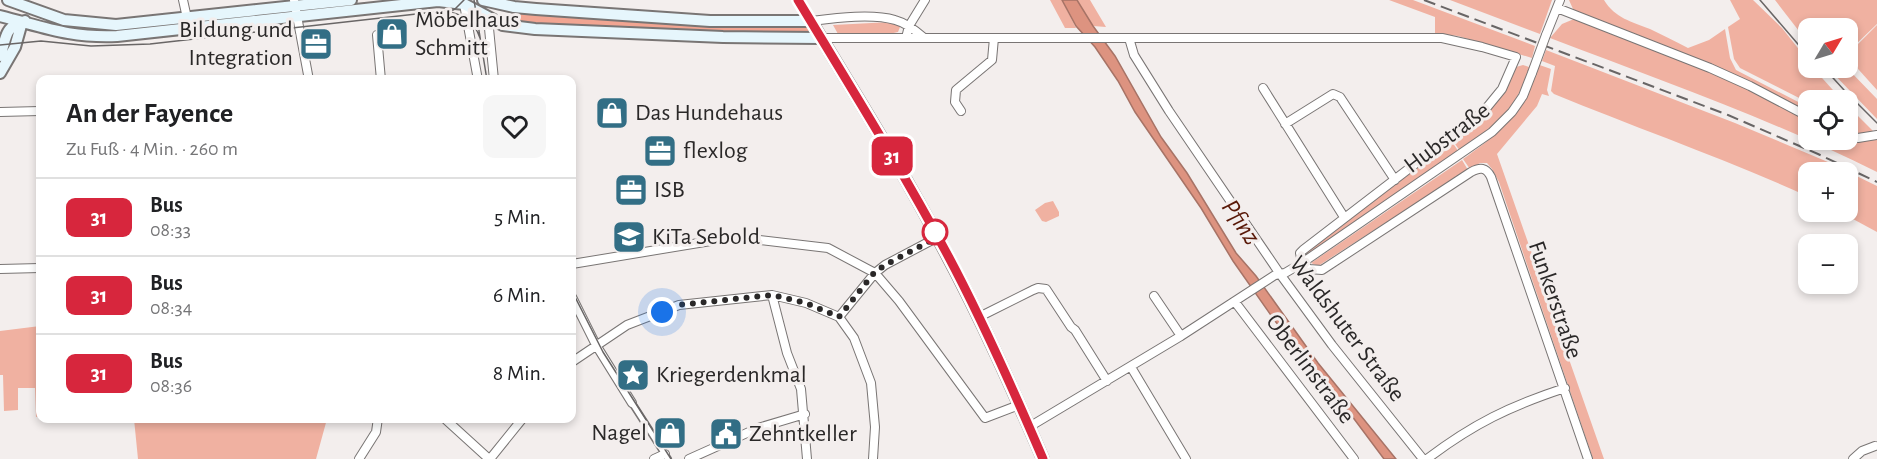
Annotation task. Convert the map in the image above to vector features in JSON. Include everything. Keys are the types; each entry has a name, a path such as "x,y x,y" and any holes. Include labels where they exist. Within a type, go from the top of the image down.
{"main road":[{"path":"8,0 29,4 64,20 112,28"},
{"path":"0,56 3,29 27,21 88,30 351,0"},
{"path":"488,18 484,0 514,7 710,21 811,21 938,237 979,317 1043,459"},
{"path":"0,16 72,35 187,18 296,7 438,1 463,2 503,26 723,37 821,38"},
{"path":"0,73 15,47 22,22"}],"street":[{"path":"183,0 187,18"},
{"path":"798,0 811,21 878,17 909,26 923,37"},
{"path":"906,38 909,26 925,0"},
{"path":"463,2 477,75"},
{"path":"22,22 29,4"},
{"path":"1558,4 1710,68 1798,111"},
{"name":"Hubstraße","path":"1029,428 1181,336 1265,281 1302,263 1492,132 1512,112 1523,96 1558,4"},
{"path":"296,7 308,75"},
{"path":"488,18 494,75"},
{"path":"377,35 381,75"},
{"path":"821,38 1129,38"},
{"name":"Hubstraße","path":"1129,38 1442,38 1516,57 1502,89 1484,111 1303,250 1300,253 1302,263"},
{"name":"Waldshuter Straße","path":"1129,38 1134,55 1169,111 1280,274 1332,345 1425,459"},
{"path":"961,111 955,102 956,90 992,60 994,39"},
{"path":"1263,88 1344,217"},
{"path":"1285,124 1333,94 1340,97 1395,180"},
{"path":"0,112 36,111"},
{"path":"1858,137 1866,138 1877,135"},
{"name":"Funkerstraße","path":"1302,263 1309,269 1322,270 1477,168 1484,169 1491,177 1588,459"},
{"path":"576,263 735,237 828,248 874,273 899,301 985,418 1019,405"},
{"path":"839,317 874,273 938,237"},
{"path":"0,269 36,268"},
{"path":"979,317 1033,290 1046,289 1107,381"},
{"path":"772,295 787,353 801,390 805,414 807,459"},
{"path":"576,359 627,325 678,305 772,295 806,303 839,317 854,338 871,383 875,427 873,459"},
{"path":"1154,296 1181,336"},
{"name":"Oberlinstraße","path":"1235,302 1354,459"},
{"path":"576,305 596,345 667,457 654,459"},
{"path":"1131,367 1186,459"},
{"path":"1425,459 1488,418 1527,400 1565,387"},
{"path":"689,459 758,428 805,414"},
{"path":"359,459 376,432 377,423"},
{"path":"450,423 490,459 519,423"},
{"path":"1853,459 1862,451 1875,446"}],"shaded area":[{"path":"1050,0 1062,0 1076,28 1065,28"},
{"path":"1062,0 1077,0 1115,56 1161,137 1187,173 1236,253 1256,276 1318,363 1396,459 1384,459 1331,388 1275,321 1135,112 1118,81 1095,47 1076,26"},
{"path":"1077,0 1090,0 1106,27 1093,26"},
{"path":"1389,0 1413,0 1535,46 1532,58 1458,36 1435,33 1435,17"},
{"path":"1450,0 1552,0 1540,34"},
{"path":"1569,0 1604,0 1624,19 1688,48 1709,40 1725,29 1730,58 1736,70 1798,102 1798,107 1572,11"},
{"path":"1730,0 1753,0 1782,28 1798,48 1798,78 1822,78 1833,90 1798,90 1798,97 1740,68 1734,59 1728,27 1740,19"},
{"path":"1775,0 1877,0 1877,24 1858,42 1858,18 1798,18 1798,30"},
{"path":"512,10 807,23 815,36 512,25"},
{"path":"1574,19 1729,79 1798,114 1798,135 1756,117 1550,38 1562,24"},
{"path":"891,22 899,25 898,32 838,34 833,25"},
{"path":"1877,25 1877,90 1858,69 1858,44"},
{"path":"1546,50 1735,123 1828,162 1798,162 1798,192 1554,94 1551,91 1555,66 1542,61"},
{"path":"1531,62 1551,69 1547,90 1549,96 1542,94 1537,106 1497,154 1604,459 1593,459 1499,182 1487,163 1480,163 1470,169 1463,159 1498,132 1516,112 1524,101 1536,74 1528,71 1510,108 1482,134 1460,151 1453,141 1487,114 1505,91 1516,67 1523,65 1529,67"},
{"path":"1838,78 1857,78 1877,99 1877,119 1858,99 1858,90 1849,90"},
{"path":"1858,116 1875,133 1858,135"},
{"path":"1877,137 1877,172 1858,162 1830,150 1858,150 1858,138"},
{"path":"1452,142 1459,152 1306,255 1307,251"},
{"path":"1462,160 1468,170 1318,266 1311,263"},
{"path":"1858,177 1877,186 1877,232 1858,222"},
{"path":"1053,201 1059,216 1046,222 1042,221 1035,210"},
{"path":"36,326 36,417 35,388 18,388 18,410 4,411 3,375 0,375 0,331"},
{"path":"134,423 326,423 316,459 138,459"}],"tram line":[{"path":"445,14 455,9 464,0"},
{"path":"474,0 486,75"},
{"path":"1760,0 1798,44"},
{"path":"0,45 41,41 91,46 150,44 443,11 466,18 474,26 480,38"},
{"path":"1833,78 1877,123"},
{"path":"576,299 603,352 671,459"}],"railway":[{"path":"1424,0 1728,115 1877,182"}],"bus line":[{"name":"31","path":"798,0 858,98 946,252 979,317 1043,459"}],"place":[{"name":"Möbelhaus Schmitt","path":"392,34"},
{"name":"Bildung und Integration","path":"316,44"},
{"name":"Das Hundehaus","path":"612,113"},
{"name":"flexlog","path":"660,151"},
{"name":"ISB","path":"631,190"},
{"name":"KiTa Sebold","path":"629,237"},
{"name":"Kriegerdenkmal","path":"633,375"},
{"name":"Nagel","path":"670,433"},
{"name":"Zehntkeller","path":"726,434"}],"route":[{"path":"662,312 678,305 772,295 806,303 839,317 874,273 938,237 933,229 935,232"}],"water label":[{"name":"Pfinz","path":"1241,222"}]}
